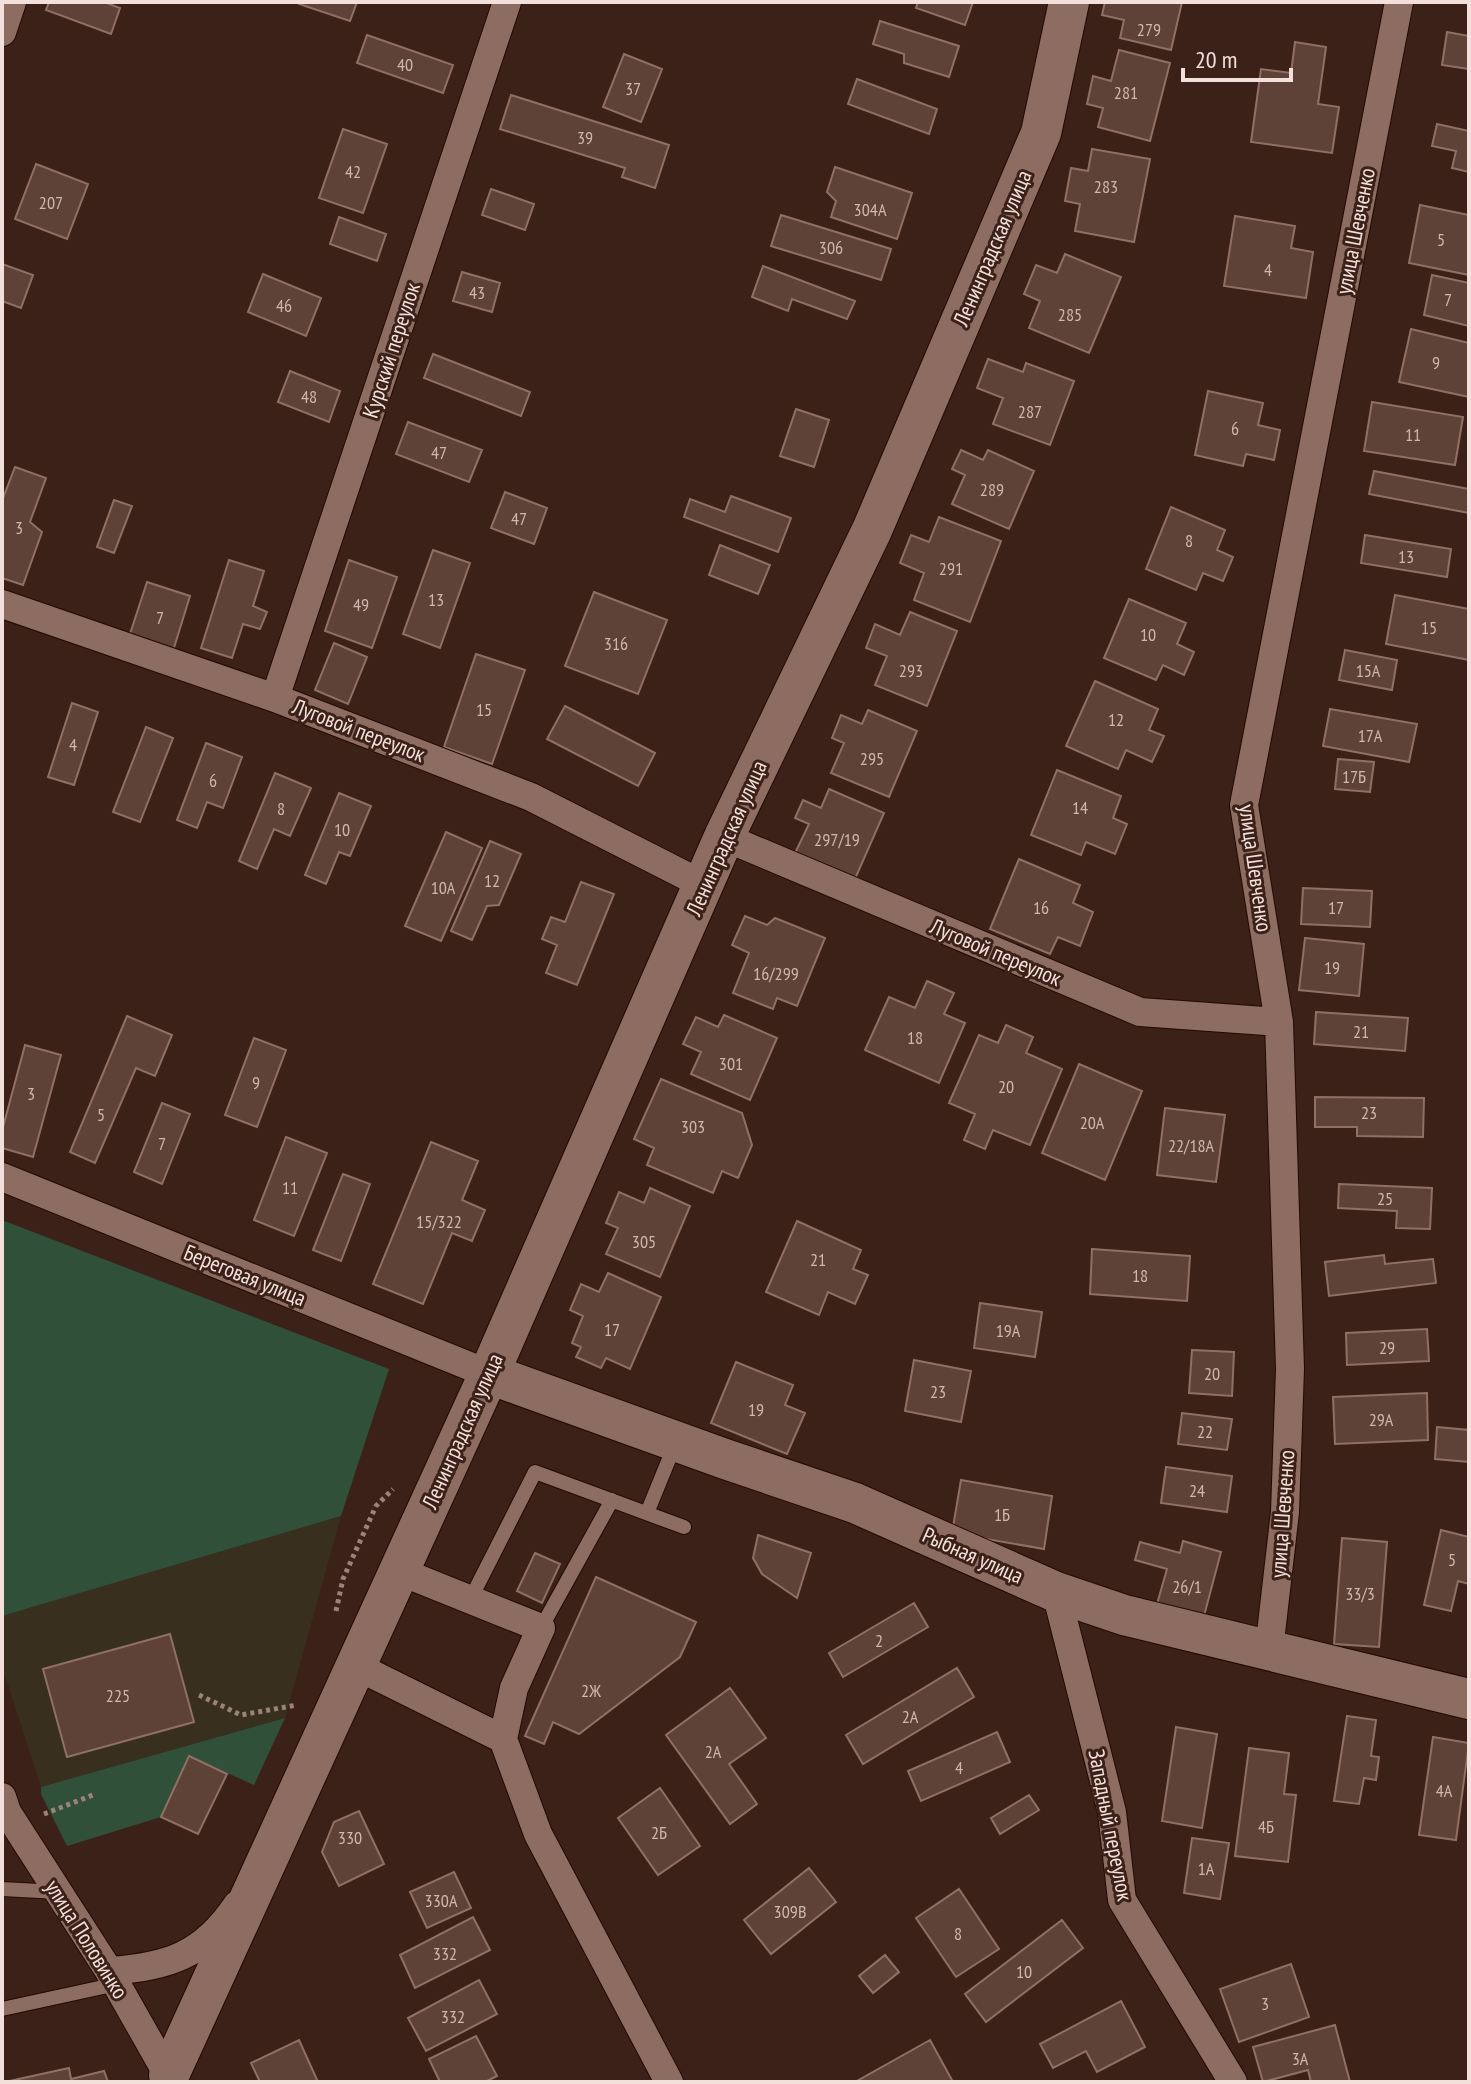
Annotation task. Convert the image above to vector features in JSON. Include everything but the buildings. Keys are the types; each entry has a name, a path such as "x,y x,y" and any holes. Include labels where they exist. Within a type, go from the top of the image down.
{"street":[{"path":"2,32 12,2"},
{"name":"Курский переулок","path":"275,698 507,2"},
{"name":"Ленинградская улица","path":"170,2078 489,1374 724,837 872,530 1041,133 1069,2"},
{"name":"улица Шевченко","path":"1269,1650 1285,1512 1290,1369 1279,1022 1244,805 1399,2"},
{"name":"Луговой переулок","path":"2,604 275,698 531,797 704,885"},
{"name":"Луговой переулок","path":"724,837 1140,1012 1279,1022"},
{"name":"Береговая улица","path":"2,1177 489,1374"},
{"name":"Рыбная улица","path":"489,1374 855,1503 1056,1592 1124,1615 1469,1699"},
{"path":"399,1571 541,1628 514,1688 503,1739 538,1834 669,2082"},
{"name":"Западный переулок","path":"1056,1592 1112,1812 1122,1900 1233,2082"},
{"path":"356,1666 503,1739"},
{"name":"улица Половинко","path":"2,1797 7,1812 113,1978 170,2078"},
{"path":"113,1978 171,1962 200,1946 228,1918 268,1858"}],"lane":[{"path":"647,1513 677,1442"},
{"path":"470,1600 535,1472 684,1527"},
{"path":"541,1628 612,1500"},
{"path":"2,1889 58,1892"},
{"path":"2,2009 113,1978"}],"path":[{"path":"333,1624 343,1579 376,1506 399,1483"},
{"path":"297,1719 303,1705"},
{"path":"46,1828 39,1816 93,1795"}],"shaded area":[{"path":"341,1516 285,1718 41,1787 2,1666 2,1616"}],"green space":[{"path":"2,1220 389,1369 341,1516 2,1616"},
{"path":"285,1718 254,1785 189,1756 161,1817 67,1846 41,1794 41,1787"}]}
